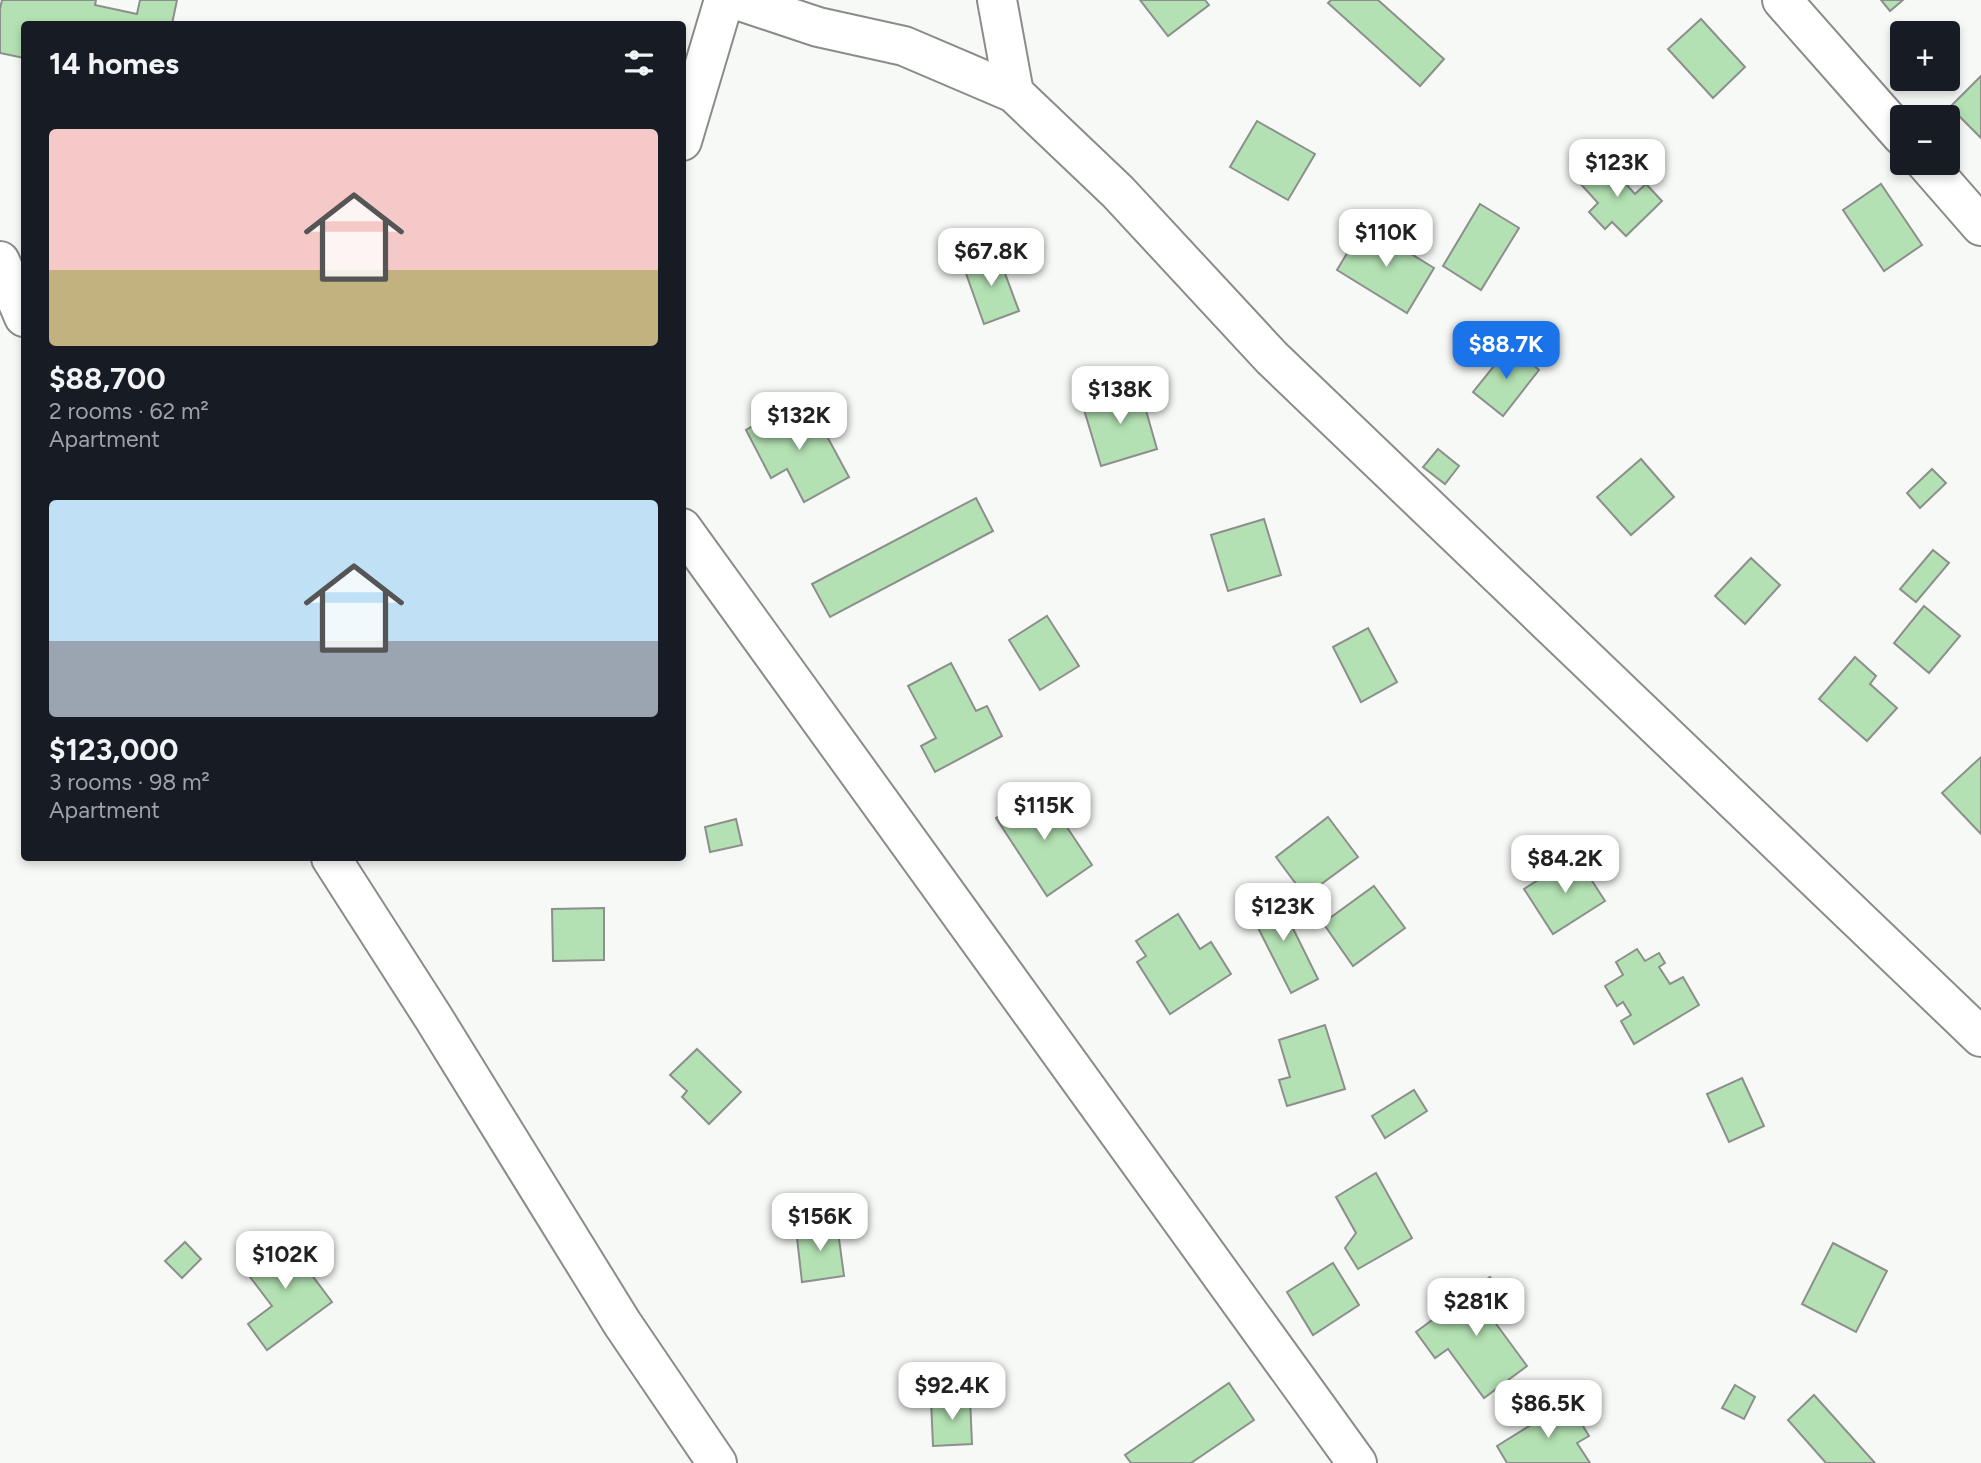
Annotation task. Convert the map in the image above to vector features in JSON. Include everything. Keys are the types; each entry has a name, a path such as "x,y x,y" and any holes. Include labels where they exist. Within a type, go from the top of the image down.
{"street":[{"path":"686,128 724,0"},
{"path":"737,0 818,27 904,46 1014,93 1118,192 1272,358 1981,1037"},
{"path":"997,0 1014,93"},
{"path":"1782,0 1890,122"},
{"path":"1936,175 1981,226"},
{"path":"0,261 21,310"},
{"path":"686,534 1357,1463"},
{"path":"333,861 622,1323 717,1463"}],"building":[{"path":"2,0 96,0 95,5 137,14 140,0 177,0 173,21 21,21 21,57 0,53"},
{"path":"1140,0 1205,0 1209,5 1168,36"},
{"path":"1331,0 1378,0 1444,59 1420,86 1328,3"},
{"path":"1881,0 1903,0 1890,11"},
{"path":"1701,19 1745,67 1713,98 1668,49"},
{"path":"1981,76 1981,138 1960,117 1960,105 1952,105"},
{"path":"1257,121 1315,154 1288,200 1230,167"},
{"path":"1602,158 1635,194 1646,184 1662,201 1626,236 1612,222 1605,229 1589,212 1598,203 1578,181"},
{"path":"1881,184 1922,245 1884,271 1843,210"},
{"path":"1480,204 1519,228 1481,290 1443,266"},
{"path":"1364,225 1434,268 1407,313 1337,270"},
{"path":"997,252 1019,311 984,324 963,265"},
{"path":"1510,346 1539,370 1503,416 1473,392"},
{"path":"1139,386 1157,449 1101,466 1082,403"},
{"path":"809,403 849,477 804,502 787,469 771,478 746,430 767,418 771,424"},
{"path":"1438,449 1459,466 1445,484 1423,467"},
{"path":"1641,459 1674,497 1631,535 1597,497"},
{"path":"1932,469 1946,483 1920,508 1907,493"},
{"path":"976,498 993,531 830,617 812,584"},
{"path":"1264,519 1281,575 1228,591 1211,535"},
{"path":"1933,550 1949,563 1916,602 1900,589"},
{"path":"1751,558 1780,585 1745,624 1715,596"},
{"path":"1924,606 1960,636 1929,673 1894,643"},
{"path":"1047,616 1079,666 1040,690 1009,640"},
{"path":"1368,628 1397,682 1361,702 1333,647"},
{"path":"1855,657 1876,676 1870,684 1897,708 1867,741 1819,699"},
{"path":"951,663 976,711 987,706 1002,736 935,772 921,746 936,738 908,686"},
{"path":"1981,757 1981,834 1942,793"},
{"path":"1041,788 1092,865 1047,896 996,818"},
{"path":"1328,817 1358,857 1305,896 1276,857"},
{"path":"736,819 742,845 710,852 705,827"},
{"path":"1576,856 1605,901 1553,934 1524,889"},
{"path":"1374,886 1405,928 1353,966 1323,923"},
{"path":"1276,894 1318,979 1291,993 1248,908"},
{"path":"604,908 604,960 553,961 552,909"},
{"path":"1178,914 1200,949 1211,942 1231,974 1170,1014 1137,962 1146,956 1136,941"},
{"path":"1637,949 1645,961 1659,953 1665,963 1659,967 1670,984 1683,977 1699,1005 1634,1044 1621,1021 1631,1015 1623,1002 1617,1006 1605,986 1623,975 1616,962"},
{"path":"1325,1025 1345,1089 1287,1106 1279,1080 1290,1077 1279,1040"},
{"path":"697,1049 741,1092 709,1124 682,1097 687,1091 670,1075"},
{"path":"1742,1078 1764,1126 1729,1142 1707,1094"},
{"path":"1414,1090 1427,1111 1385,1138 1372,1116"},
{"path":"1376,1173 1412,1238 1358,1269 1345,1248 1356,1233 1336,1197"},
{"path":"837,1224 844,1276 802,1282 796,1229"},
{"path":"291,1233 312,1261 305,1266 332,1302 267,1350 248,1324 272,1306 244,1269"},
{"path":"185,1242 201,1259 182,1278 165,1261"},
{"path":"1833,1243 1887,1271 1856,1332 1802,1304"},
{"path":"1333,1263 1359,1305 1313,1335 1287,1292"},
{"path":"1490,1277 1512,1308 1494,1321 1527,1366 1484,1398 1448,1349 1435,1358 1416,1332"},
{"path":"1229,1383 1254,1420 1191,1463 1131,1463 1125,1455"},
{"path":"1735,1385 1755,1397 1744,1419 1722,1408"},
{"path":"1814,1395 1875,1463 1826,1463 1788,1420"},
{"path":"970,1398 972,1444 933,1446 931,1400"},
{"path":"1568,1402 1589,1436 1577,1443 1590,1463 1507,1463 1497,1446"}]}
